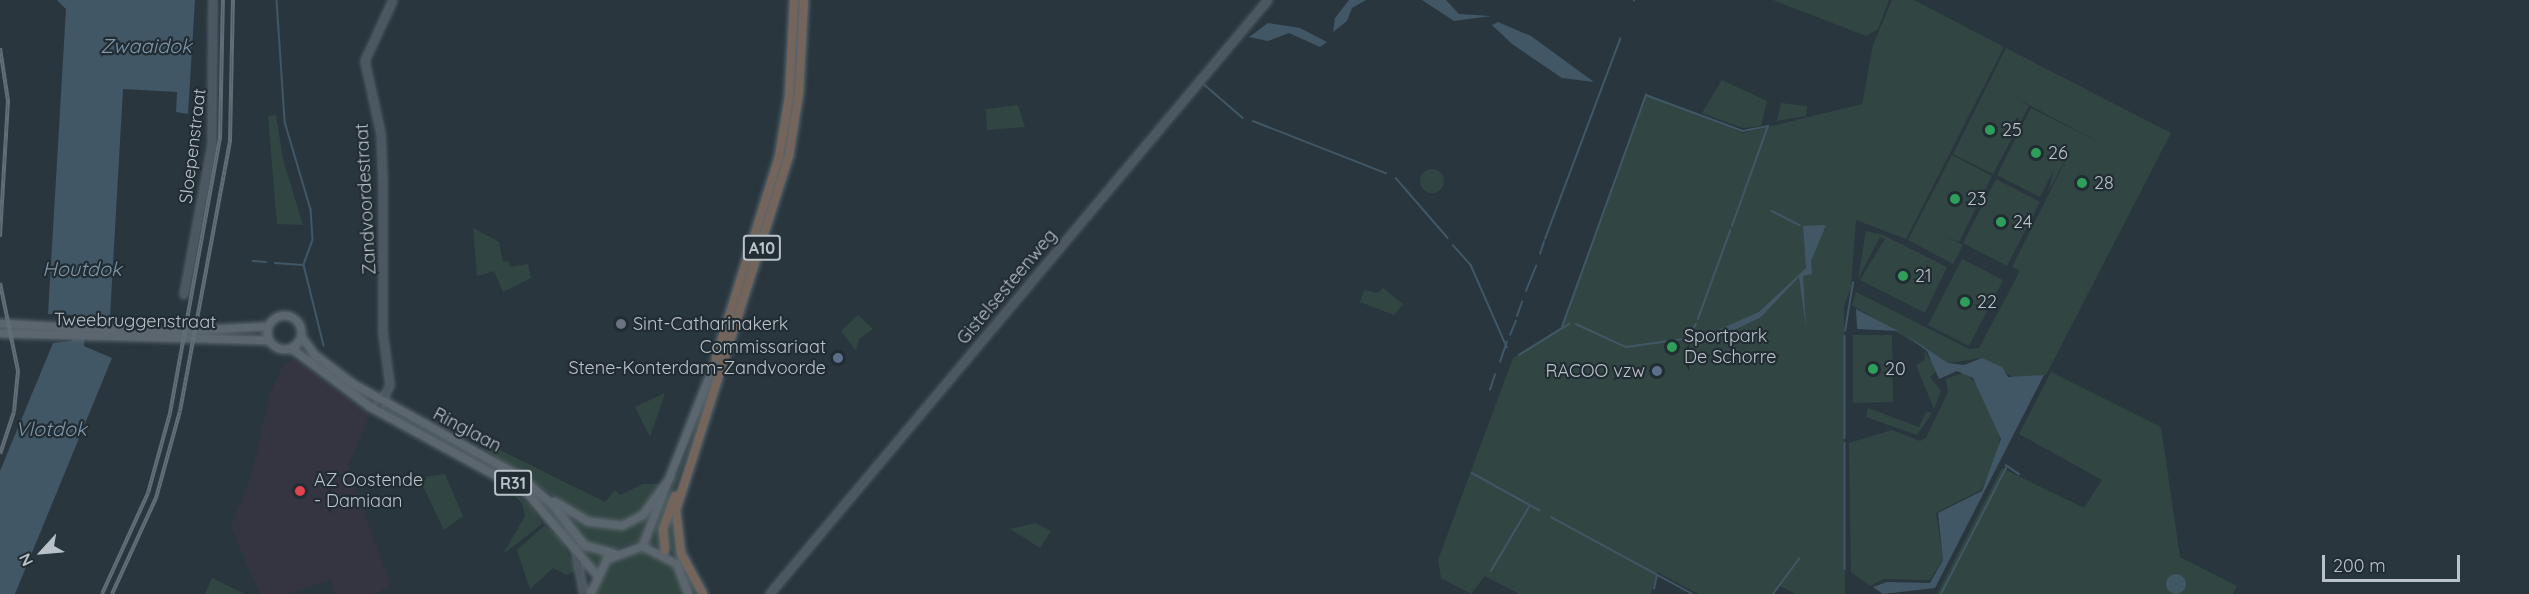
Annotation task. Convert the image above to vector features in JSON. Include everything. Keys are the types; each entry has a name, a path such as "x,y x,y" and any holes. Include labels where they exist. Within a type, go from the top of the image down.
{"highway":[{"name":"A10","path":"716,358 779,157 789,97 794,0"},
{"name":"A10","path":"667,553 663,529 680,488 789,156 799,93 804,0"},
{"name":"A10","path":"680,488 678,542 703,594"}],"main road":[{"name":"Sloepenstraat","path":"184,295 214,123 213,0"},
{"name":"Zandvoordestraat","path":"377,411 390,385 383,337 381,134 365,61 393,0"},
{"name":"Gistelsesteenweg","path":"770,594 1268,0"},
{"name":"R31","path":"268,326 275,317 288,315 299,324 301,336"},
{"name":"Tweebruggenstraat","path":"0,323 86,325 152,332 268,326"},
{"path":"268,326 268,340"},
{"name":"Tweebruggenstraat","path":"0,333 268,340"},
{"name":"Ringlaan","path":"301,336 323,362 382,402 503,465 540,492 584,545 614,553"},
{"path":"291,348 301,336"},
{"name":"R31","path":"268,340 279,349 291,348"},
{"name":"Ringlaan","path":"291,348 377,411 512,482 562,529 595,573"},
{"name":"A10","path":"642,546 677,467 716,358"},
{"name":"A10","path":"540,492 587,521 622,525 642,515 677,467"},
{"path":"562,529 583,569 584,594"},
{"name":"R31","path":"614,553 642,546"},
{"path":"642,546 667,553 682,571 688,594"},
{"path":"590,594 595,573 614,553"}],"shaded area":[{"name":"AZ Oostende - Damiaan","path":"294,359 370,415 348,466 391,586 374,594 335,594 330,580 289,594 260,594 231,527 252,472 271,391 283,365"}],"green space":[{"path":"1773,0 1889,0 1878,29 1866,36"},
{"name":"Sportpark De Schorre","path":"1892,0 1914,0 2004,47 1906,239 1856,220 1851,287 1844,306 1845,594 1795,594 1780,586 1774,594 1698,594 1657,572 1651,594 1519,594 1485,576 1471,594 1441,578 1438,560 1513,358 1561,327 1646,94 1743,133 1862,104 1873,45"},
{"path":"2006,48 2171,133 2046,375 2016,379 1982,358 1948,363 1852,305 1856,292 1969,349 1979,348 2020,271 2012,267 2076,140 2048,192 2054,170 2040,197 1997,175 2031,108 2106,146 2014,97 2029,106 1993,174 1953,154"},
{"path":"1722,80 1767,101 1761,126 1743,128 1702,113"},
{"path":"1781,103 1807,106 1806,116 1777,121"},
{"path":"1018,105 1025,127 987,130 986,109"},
{"path":"276,115 283,159 303,225 277,224 268,116"},
{"name":"23","path":"1952,155 1992,176 1959,242 1940,233 1963,245 1953,264 1908,240"},
{"path":"1432,169 1441,172 1444,181 1441,190 1432,193 1423,190 1420,181 1423,172"},
{"name":"24","path":"1996,179 2040,202 2007,266 1963,243"},
{"path":"473,228 499,242 503,262 509,261 510,267 528,264 531,278 503,292 494,271 477,276"},
{"name":"21","path":"1866,231 1883,235 1947,267 1925,313 1860,280 1885,239 1880,237 1858,279"},
{"name":"22","path":"1962,259 2003,280 1969,346 1928,325"},
{"path":"1383,288 1403,304 1394,315 1360,302 1364,290 1378,293"},
{"path":"858,315 873,329 859,339 856,351 841,331"},
{"name":"20","path":"1853,335 1892,335 1893,402 1853,403"},
{"path":"1924,351 1938,370 1930,377 1941,391 1934,409 1916,365 1925,360"},
{"path":"1965,372 1981,389 2000,432 1998,455 1981,490 1936,513 1943,559 1930,580 1883,579 1870,586 1851,572 1849,443 1892,430 1920,441 1926,438 1948,392 1946,379"},
{"path":"2051,372 2161,427 2180,557 2237,586 2233,594 1937,594 2002,468 2084,508 2102,480 2019,434"},
{"path":"665,393 650,437 635,407"},
{"path":"389,408 507,471 550,506 587,549 606,555 595,567 529,492 385,411"},
{"path":"1868,408 1919,427 1926,412 1932,413 1917,435 1866,417"},
{"path":"693,438 664,517 661,547 647,544"},
{"path":"488,444 605,502 615,490 620,495 643,484 661,484 641,514 621,523 588,519 487,451"},
{"path":"445,474 463,516 444,530 419,478"},
{"path":"504,486 530,505 542,524 503,554 525,516 522,503"},
{"path":"660,494 642,540 612,550 583,541 565,516 604,527 627,525"},
{"path":"673,508 674,530 701,594 691,594 685,571 664,541"},
{"path":"1036,523 1051,531 1040,548 1010,529"},
{"path":"544,526 559,537 577,570 566,575 553,568 530,589 517,550"},
{"path":"642,550 674,566 684,594 594,594 608,562"},
{"path":"212,578 245,594 205,594"}],"water":[{"path":"57,0 195,0 188,114 176,112 177,92 123,89 110,317 86,316 84,346 112,358 15,594 0,594 0,471 53,343 72,341 74,315 48,314 66,9"},
{"path":"1349,0 1366,0 1352,8 1347,21 1333,32 1335,18"},
{"path":"1422,0 1446,0 1459,14 1491,16 1454,21"},
{"path":"1498,22 1531,36 1594,82 1562,78 1512,44 1492,25"},
{"path":"1268,23 1300,28 1327,42 1320,47 1289,33 1268,41 1249,37"},
{"path":"1826,225 1811,261 1812,274 1803,276 1806,327 1799,277 1761,317 1726,334 1704,336 1759,312 1806,268 1803,226"},
{"path":"1856,309 1898,331 1857,329"},
{"path":"1903,333 1948,363 1964,365 1982,358 2002,367 2008,377 2044,375 1935,588 1883,594 1873,587 1887,582 1930,583 1943,560 1938,513 1982,491 2001,439 1973,378 1957,371 1939,379 1927,351"},
{"path":"2176,574 2183,577 2186,584 2183,591 2176,594 2169,591 2166,584 2169,577"}],"waterway":[{"path":"277,0 285,122 311,210 313,240 304,265 324,346"},
{"path":"1545,239 1620,39"},
{"path":"1205,85 1243,118"},
{"path":"1562,327 1646,95 1743,131 1768,126"},
{"path":"1253,121 1386,173"},
{"path":"1732,226 1768,126"},
{"path":"1396,178 1448,238"},
{"path":"1772,211 1800,225"},
{"path":"1698,319 1730,231"},
{"path":"1540,254 1544,242"},
{"path":"1453,245 1471,265 1507,347"},
{"path":"253,261 266,262"},
{"path":"275,263 303,265"},
{"path":"1526,291 1536,266"},
{"path":"1845,331 1853,283"},
{"path":"1517,316 1522,302"},
{"path":"1510,335 1516,321"},
{"path":"1519,355 1569,324"},
{"path":"1576,324 1626,347 1692,338"},
{"path":"1687,339 1696,324"},
{"path":"1845,336 1845,438"},
{"path":"1500,362 1507,342"},
{"path":"1490,390 1495,375"},
{"path":"1845,443 1845,569"},
{"path":"2006,465 2019,474"},
{"path":"1941,594 2006,468"},
{"path":"1472,473 1539,510"},
{"path":"1491,571 1529,507"},
{"path":"1551,517 1693,594"},
{"path":"1773,594 1799,559"},
{"path":"1654,589 1657,575"}],"railway":[{"path":"102,594 148,493 170,413 220,139 223,0"},
{"path":"112,594 156,498 180,411 230,141 233,0"},
{"path":"0,48 8,101 0,237"},
{"path":"0,283 18,371 14,412 0,454"}],"place":[{"name":"25","path":"1990,130"},
{"name":"26","path":"2036,153"},
{"name":"28","path":"2082,183"},
{"name":"23","path":"1955,199"},
{"name":"24","path":"2001,222"},
{"name":"21","path":"1903,276"},
{"name":"22","path":"1965,302"},
{"name":"Sint-Catharinakerk","path":"621,324"},
{"name":"Sportpark De Schorre","path":"1672,347"},
{"name":"Commissariaat Stene-Konterdam-Zandvoorde","path":"838,358"},
{"name":"20","path":"1873,369"},
{"name":"RACOO vzw","path":"1657,371"},
{"name":"AZ Oostende - Damiaan","path":"300,491"}],"water label":[{"name":"Zwaaidok","path":"146,45"},
{"name":"Houtdok","path":"82,268"},
{"name":"Vlotdok","path":"51,428"}]}
